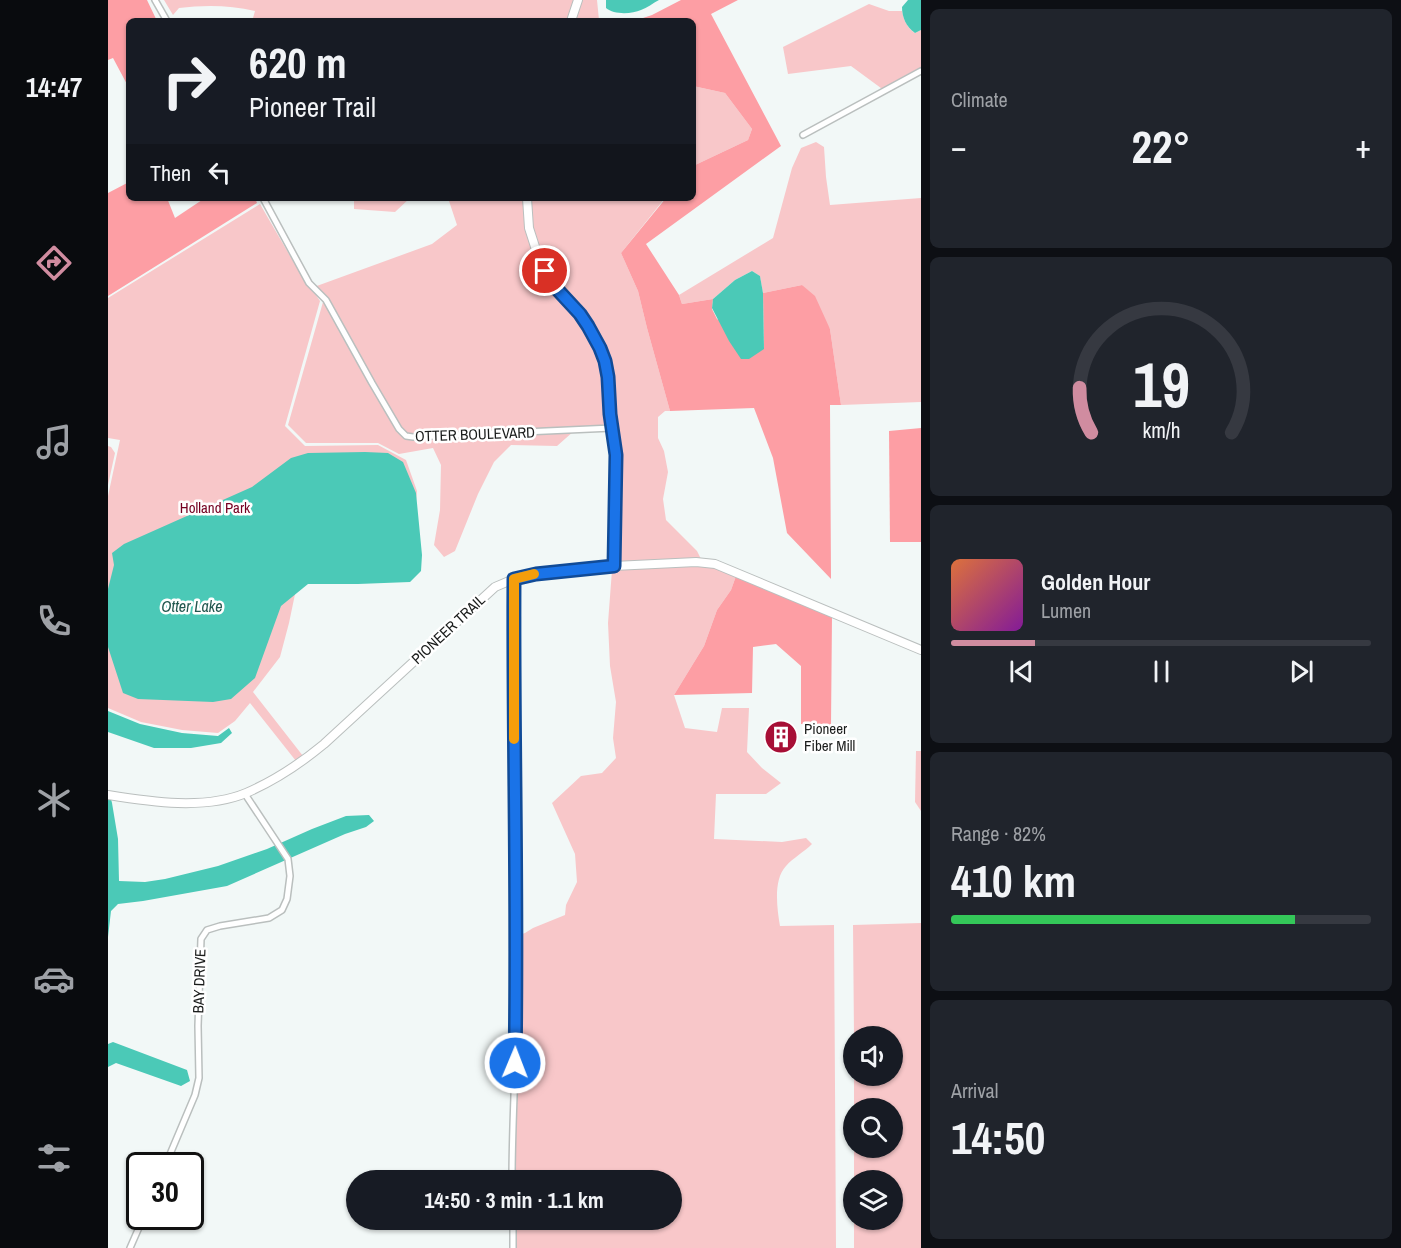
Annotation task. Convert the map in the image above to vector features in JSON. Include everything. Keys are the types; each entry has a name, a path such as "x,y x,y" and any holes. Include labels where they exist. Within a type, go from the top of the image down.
{"street":[{"path":"155,0 165,18"},
{"path":"572,18 578,0"},
{"path":"803,135 921,71"},
{"name":"OTTER BOULEVARD","path":"264,201 309,283 326,300 399,429 406,436 612,428"},
{"path":"527,201 529,228 539,259 555,287 588,326 600,348 608,377 616,455 614,566"},
{"name":"PIONEER TRAIL","path":"110,796 184,803 245,794 286,772 317,750 495,587 514,579 536,574 614,566 696,562 715,564 921,650"},
{"path":"512,1170 516,1016 514,579"},
{"name":"BAY DRIVE","path":"171,1152 195,1095 199,1078 201,939 207,930 269,918 282,910 287,899 290,876 288,859 245,794"},
{"path":"130,1248 138,1230"},
{"path":"513,1230 513,1248"}],"green space":[{"path":"164,0 575,0 569,18 253,18 255,11 246,9 198,6 179,8 173,15"},
{"path":"581,0 597,0 599,18 575,18"},
{"path":"869,4 889,11 902,11 910,29 915,33 921,30 921,71 885,91 851,66 788,74 783,47"},
{"path":"696,87 725,93 752,129 748,140 696,165"},
{"path":"816,142 824,147 830,205 921,198 921,402 841,405 830,329 802,285 763,293 760,276 752,271 735,280 713,299 682,304 679,295 773,238 792,168 801,148"},
{"path":"354,201 407,201 395,212 354,209"},
{"path":"449,201 524,201 530,243 592,338 602,362 606,378 610,433 602,430 574,431 557,446 511,445 494,462 478,494 455,551 444,557 434,545 440,510 441,465 433,448 399,454 378,443 306,443 288,425 323,302 314,287 432,244 457,225"},
{"path":"529,201 663,201 621,253 638,291 670,411 665,411 658,417 658,438 664,451 668,472 663,499 666,520 697,551 701,559 617,563 613,391 607,360 541,257 532,227"},
{"name":"Holland Park","path":"260,204 293,261 320,301 285,426 305,446 378,445 406,460 417,491 410,571 299,575 280,657 253,692 303,756 296,761 250,703 235,721 218,733 182,730 141,722 108,708 108,496 120,440 108,438 108,298"},
{"path":"108,446 115,453 108,485"},
{"path":"696,565 715,567 736,576 731,590 717,610 704,646 674,695 685,728 717,732 722,708 749,708 747,752 781,783 766,794 716,794 714,839 782,842 806,838 812,844 792,860 782,872 777,894 778,911 780,926 834,925 836,1248 513,1248 513,1230 682,1230 682,1170 513,1170 515,936 565,915 566,905 577,882 575,854 552,803 581,776 602,773 616,758 613,738 616,702 610,666 608,623 612,570"},
{"path":"916,751 921,751 921,811 915,802"},
{"path":"921,923 921,1248 854,1248 854,1230 903,1230 903,1170 854,1170 854,1158 903,1158 903,1098 854,1098 854,1086 903,1086 903,1026 854,1026 853,925"}],"shaded area":[{"path":"108,0 147,0 156,18 126,18 126,82 113,58 108,60"},
{"path":"681,0 738,0 711,14 781,146 646,244 679,295 682,304 713,299 712,309 717,319 764,349 763,293 802,285 815,296 830,329 841,405 830,405 831,579 787,533 773,458 754,408 670,411 638,291 621,253 664,201 696,201 696,165 748,140 752,129 725,93 696,87 696,18 643,18"},
{"path":"126,184 126,201 168,201 175,218 200,201 256,201 257,203 108,296 108,193"},
{"path":"921,428 921,542 890,542 889,431"},
{"path":"736,576 832,616 831,725 801,724 801,666 776,644 753,647 752,693 674,695 704,646 717,610 731,590"}],"water":[{"path":"606,0 659,0 641,10 623,13 606,8"},
{"path":"908,0 921,0 921,30 915,33 905,22 903,14 902,7"},
{"path":"752,271 760,276 763,293 764,349 749,359 741,359 712,308 713,299 735,280"},
{"name":"Otter Lake","path":"308,453 388,453 403,462 416,493 422,555 421,571 410,582 308,584 281,606 255,678 231,699 213,702 138,699 123,693 108,647 108,589 114,565 112,553 124,544 252,487 291,458"},
{"path":"108,711 140,724 182,733 218,736 229,728 232,733 221,743 191,748 154,748 108,732"},
{"path":"108,798 112,803 118,839 119,881 145,882 165,879 218,866 267,849 346,816 369,815 374,821 366,827 227,886 118,904 111,911 108,937"},
{"path":"113,1042 187,1070 190,1081 181,1086 116,1063 108,1067 108,1044"}],"slow traffic":[{"path":"514,739 514,579 534,574"}],"place":[{"name":"Pioneer Fiber Mill","path":"781,737"}],"route":[{"path":"515,1063 514,579 536,574 614,566 616,455 605,361 595,336 580,314 555,287 545,271"}]}
